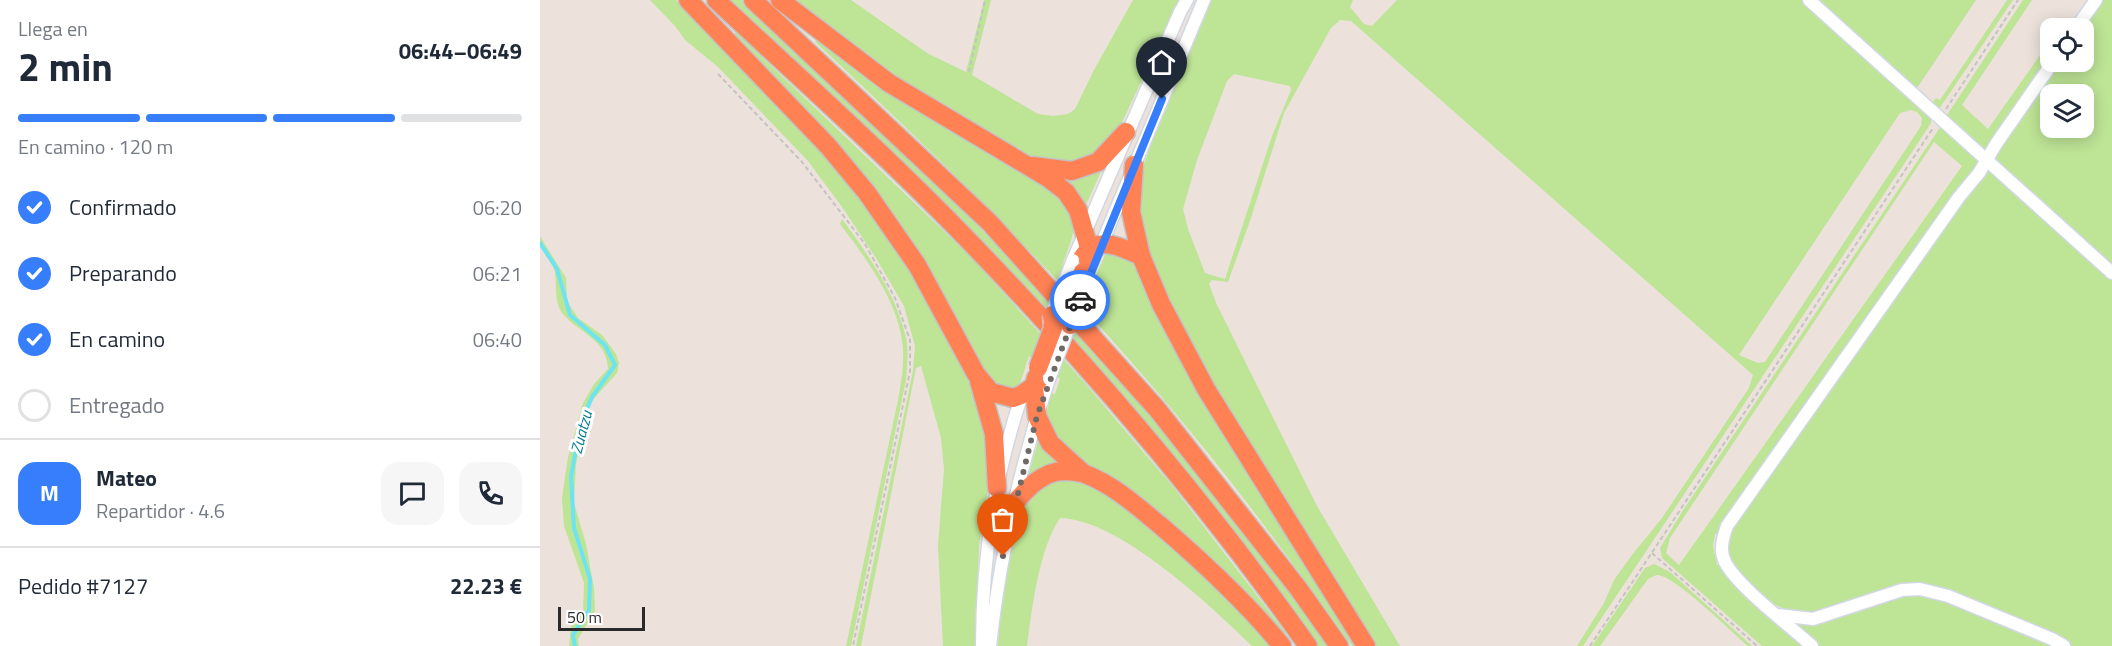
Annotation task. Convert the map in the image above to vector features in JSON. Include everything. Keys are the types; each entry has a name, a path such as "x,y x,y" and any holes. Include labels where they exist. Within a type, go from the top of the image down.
{"highway":[{"path":"688,0 828,146 867,193 917,266 976,374 991,392 1013,398 1037,378 1056,342 1069,328 1070,307 1080,268"},
{"path":"716,0 872,146 968,240 1056,335 1136,424 1197,498 1271,593 1308,646"},
{"path":"753,0 990,223 1157,409 1298,588 1339,646"},
{"path":"780,0 889,83 1048,178 1066,192 1078,210 1085,230 1095,246"},
{"path":"1026,165 1072,171 1098,162 1126,132"},
{"path":"1134,165 1131,212 1141,256 1161,304 1206,389 1366,646"},
{"path":"1095,246 1116,245 1141,256"},
{"path":"1095,246 1080,268 1061,306 1052,313 1053,328 1037,378 1037,416 1050,442 1083,473 1122,495 1194,554 1231,590 1282,646"},
{"path":"976,374 994,434 997,488"},
{"path":"1014,504 1028,487 1044,477 1060,471 1083,473"}],"street":[{"path":"1080,268 1085,230 1126,132 1187,0"},
{"path":"1095,246 1134,165 1204,0"},
{"path":"1809,0 2112,273"},
{"path":"2083,18 2096,0"},
{"path":"1812,646 1745,587 1724,561 1721,549 1727,526 1952,207 1988,161 1996,144 2046,72"},
{"path":"982,646 986,560 997,488 1037,378"},
{"path":"990,646 1003,556 1037,416"},
{"path":"1778,615 1813,620 1902,590 1920,589 1948,596 2064,646"}],"path":[{"path":"969,72 985,0"},
{"path":"1590,646 2018,0"},
{"path":"718,74 802,162 865,244 895,298 910,340 910,371 853,646"},
{"path":"1652,553 1757,646"}],"green space":[{"path":"650,0 676,0 787,113 851,186 895,248 943,323 975,397 987,444 988,489 979,546 975,646 943,646 938,545 944,469 941,438 921,366 916,368 861,646 856,646 913,371 915,346 904,306 876,258 808,161 718,67 685,40"},
{"path":"729,0 741,0 835,88 975,223 1064,316 1193,467 1328,646 1318,646 1279,592 1161,441 1100,369 1015,277"},
{"path":"790,0 851,0 927,53 966,72 984,0 991,0 972,75 1038,114 1053,116 1068,114 1075,109 1133,0 1180,0 1114,139 1095,154 1072,164 1052,164 1027,157 906,85"},
{"path":"1212,0 1353,0 1350,7 1364,24 1372,26 1397,0 1806,0 1931,117 1931,123 1912,152 1583,646 1577,646 1604,603 1614,580 1662,518 1749,388 1753,375 1351,21 1340,20 1331,28 1284,113 1228,282 1212,280 1209,284 1217,305 1317,506 1400,646 1376,646 1180,326 1142,238 1137,193 1143,167 1158,124","holes":["1234,74 1290,86 1291,90 1272,136 1225,279 1205,273 1183,209 1197,160 1227,81","1911,110 1917,112 1922,118 1921,126 1765,362 1758,363 1739,355 1900,113"]},
{"path":"1815,0 1976,0 1917,88 1933,102 1936,98 1940,100 2007,0 2013,0 1939,109 1934,109"},
{"path":"2023,0 2032,0 1962,105 1988,129 2040,55 2042,72 1986,152 1946,119"},
{"path":"2100,0 2112,0 2112,269 1994,160 1996,152 2040,87 2040,138 2094,138 2094,84 2042,84 2050,72 2094,72 2094,18 2087,18"},
{"path":"736,32 972,258 1084,382 1174,488 1286,633 1282,635 1138,500 1061,443 1045,421 1051,393 1055,394 1060,379 1029,356 1019,387 1006,388 986,378 942,293 732,36"},
{"path":"816,40 878,82 1043,184 1063,204 1073,219 1072,236 1063,263 1092,284 1105,255 1111,252 1133,261 1357,645 1352,646 1215,462 1105,332 1012,233 915,136 815,42"},
{"path":"1941,126 1982,161 1720,533 1715,534 1713,546 1717,565 1723,564 1805,646 1762,646 1662,558 1660,548","holes":["1934,142 1962,166 1679,565 1666,553 1670,538"]},
{"path":"1103,167 1086,205 1063,180 1082,177"},
{"path":"1988,170 2112,279 2112,646 2072,646 1976,607 1976,600 1953,591 1947,594 1926,587 1825,614 1794,613 1769,602 1746,583 1726,558 1726,537 1964,196"},
{"path":"842,219 888,290 901,321 908,353 906,380 851,646 846,646 898,400 903,350 901,333 889,299 871,267 840,224"},
{"path":"540,236 566,278 567,301 578,318 602,335 616,354 619,363 617,373 589,404 576,464 574,503 586,544 594,588 595,611 578,639 579,646 569,646 571,627 583,611 584,583 564,526 562,498 568,457 583,403 594,384 608,369 603,351 598,344 560,310 555,273 542,248"},
{"path":"1039,438 1063,463 1028,477"},
{"path":"1065,478 1080,480 1114,498 1147,524 1209,580 1271,646 1252,646 1189,588 1136,548 1084,522 1060,518 1042,562 1027,646 998,646 1006,571 1014,531 1020,515 1027,502 1039,489"},
{"path":"1654,564 1670,572 1752,646 1748,646 1676,584 1657,575 1648,579 1600,646 1592,646 1645,568"},
{"path":"1905,594 1936,596 2058,646 1817,646 1796,627 1799,621"}],"waterway":[{"name":"Zuatzu","path":"540,243 557,269 570,315 605,345 615,365 592,397 580,426 571,477 574,528 590,579 589,610 573,635 575,646"}],"way so far":[{"path":"1003,556 1037,416 1080,300"}],"route":[{"path":"1080,300 1109,224 1162,99"}]}
